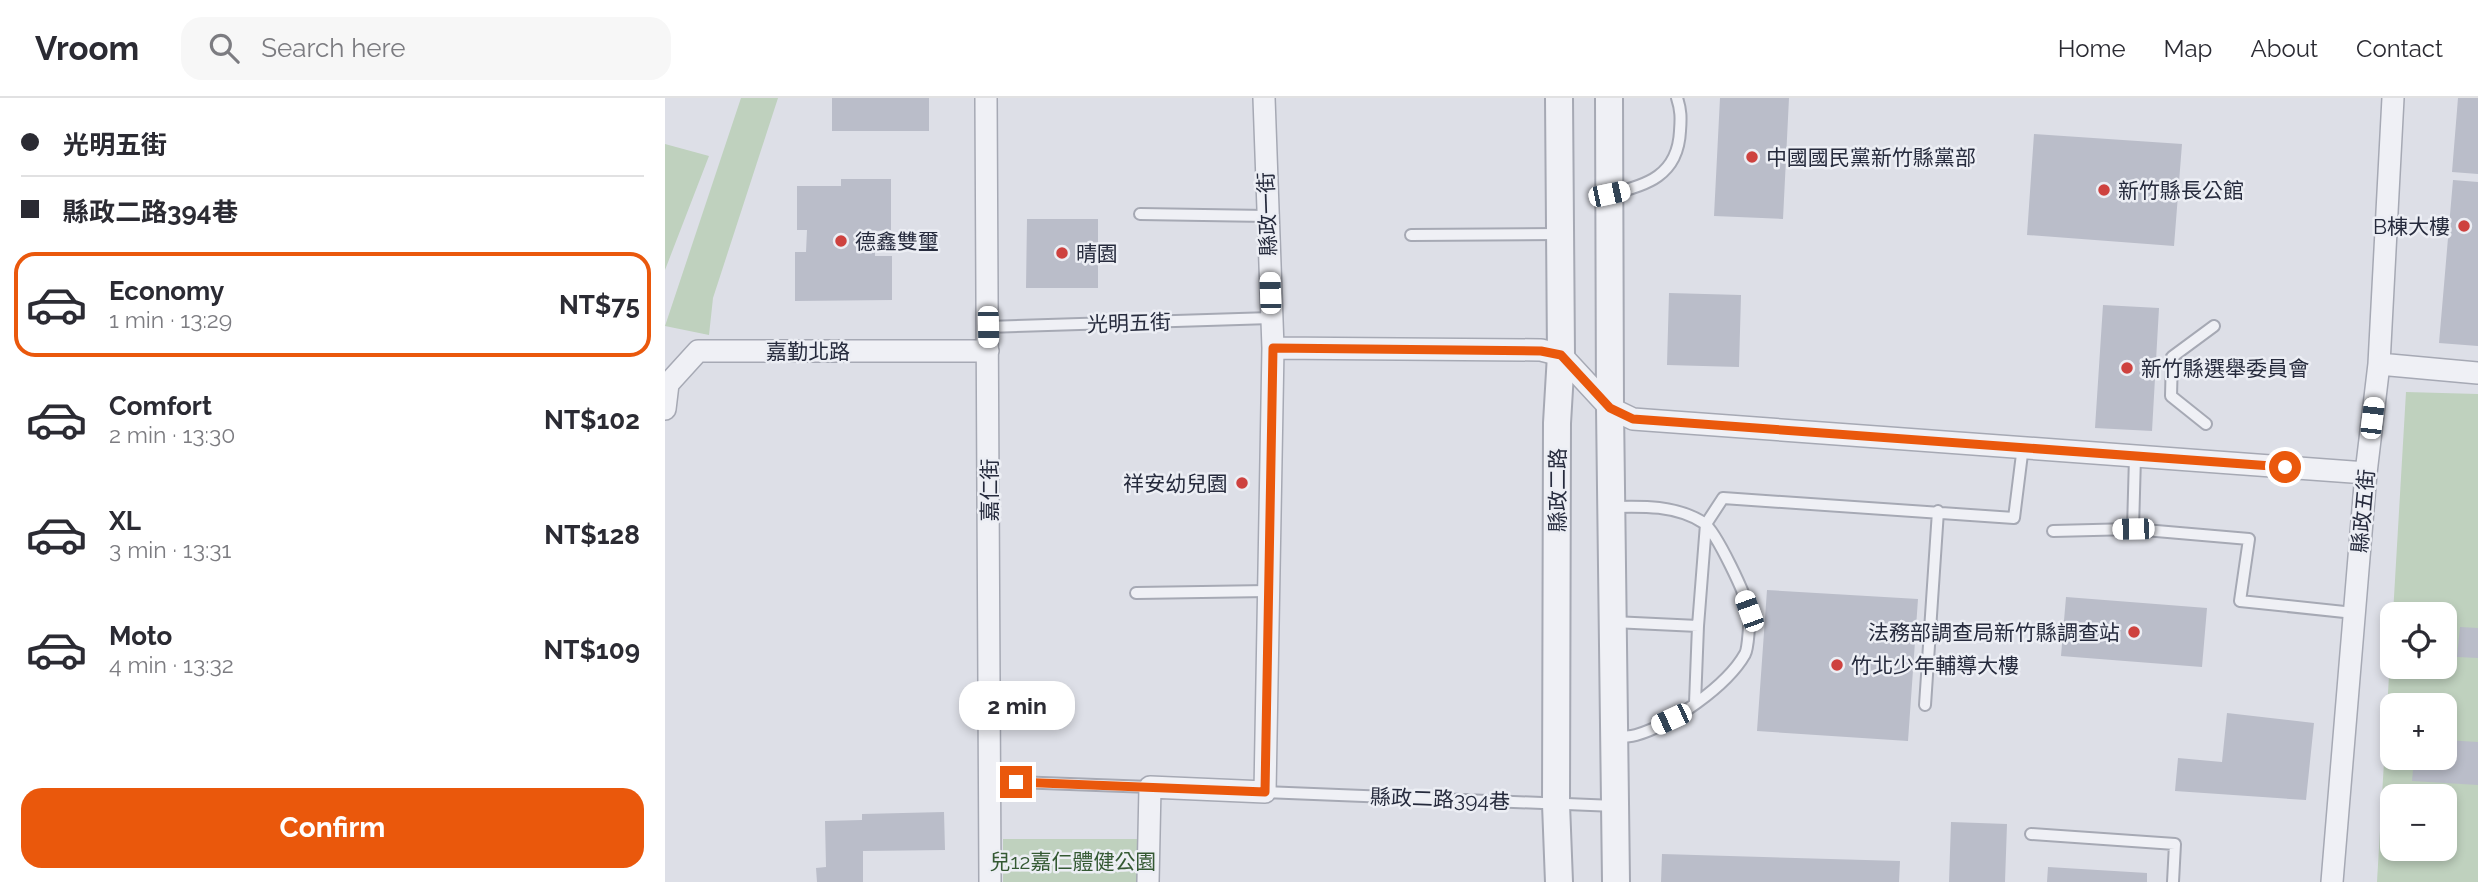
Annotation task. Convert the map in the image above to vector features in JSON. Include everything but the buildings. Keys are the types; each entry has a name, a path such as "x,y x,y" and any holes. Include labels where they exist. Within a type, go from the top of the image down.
{"street":[{"name":"嘉仁街","path":"986,98 990,882"},
{"name":"縣政一街","path":"1263,98 1273,348 1265,792"},
{"name":"縣政二路","path":"1559,98 1561,355 1557,423 1556,804 1559,882"},
{"path":"1609,98 1616,882"},
{"name":"縣政五街","path":"2332,882 2366,472 2379,364 2393,98"},
{"path":"1273,348 1541,351 1561,355 1610,408 1633,419 2366,472"},
{"name":"嘉勤北路","path":"665,409 668,384 698,351 988,351"},
{"path":"2379,364 2478,373"},
{"path":"1148,882 1150,787 1265,792"}],"lane":[{"path":"1609,194 1638,188 1664,173 1679,147 1682,111 1677,98"},
{"path":"1140,214 1267,216"},
{"path":"1411,235 1560,234"},
{"name":"光明五街","path":"988,327 1271,318"},
{"path":"2206,424 2171,396 2172,357 2214,326"},
{"path":"1695,703 1706,524 1723,498 2014,517 2023,446"},
{"path":"2133,529 2135,457"},
{"path":"1611,507 1677,509 1706,524 1734,572 1749,611 1747,653 1713,692 1671,719 1635,736 1614,737"},
{"path":"1925,705 1938,511"},
{"path":"2053,531 2133,529 2249,539 2240,601 2354,613"},
{"path":"1136,593 1268,591"},
{"path":"1613,622 1698,626"},
{"path":"990,781 1150,787"},
{"name":"縣政二路394巷","path":"1265,792 1616,806"},
{"path":"2031,834 2175,844 2172,882"}],"green space":[{"path":"741,98 778,98 713,298 709,335 665,326"},
{"path":"665,144 709,156 665,270"},
{"path":"2406,392 2478,394 2478,882 2377,882 2380,830 2380,861 2457,861 2457,784 2383,784 2384,770 2457,770 2457,693 2388,693 2389,679 2457,679 2457,602 2394,602"},
{"name":"兒12嘉仁體健公園","path":"1003,839 1142,839 1142,882 1003,882"}],"place":[{"name":"中國國民黨新竹縣黨部","path":"1752,157"},
{"name":"新竹縣長公館","path":"2104,190"},
{"name":"B棟大樓","path":"2464,226"},
{"name":"德鑫雙璽","path":"841,241"},
{"name":"晴園","path":"1062,253"},
{"name":"新竹縣選舉委員會","path":"2127,368"},
{"name":"祥安幼兒園","path":"1242,483"},
{"name":"法務部調查局新竹縣調查站","path":"2134,632"},
{"name":"竹北少年輔導大樓","path":"1837,665"}],"route":[{"path":"1016,782 1265,792 1273,348 1541,351 1561,355 1610,408 1633,419 2285,467"}]}
